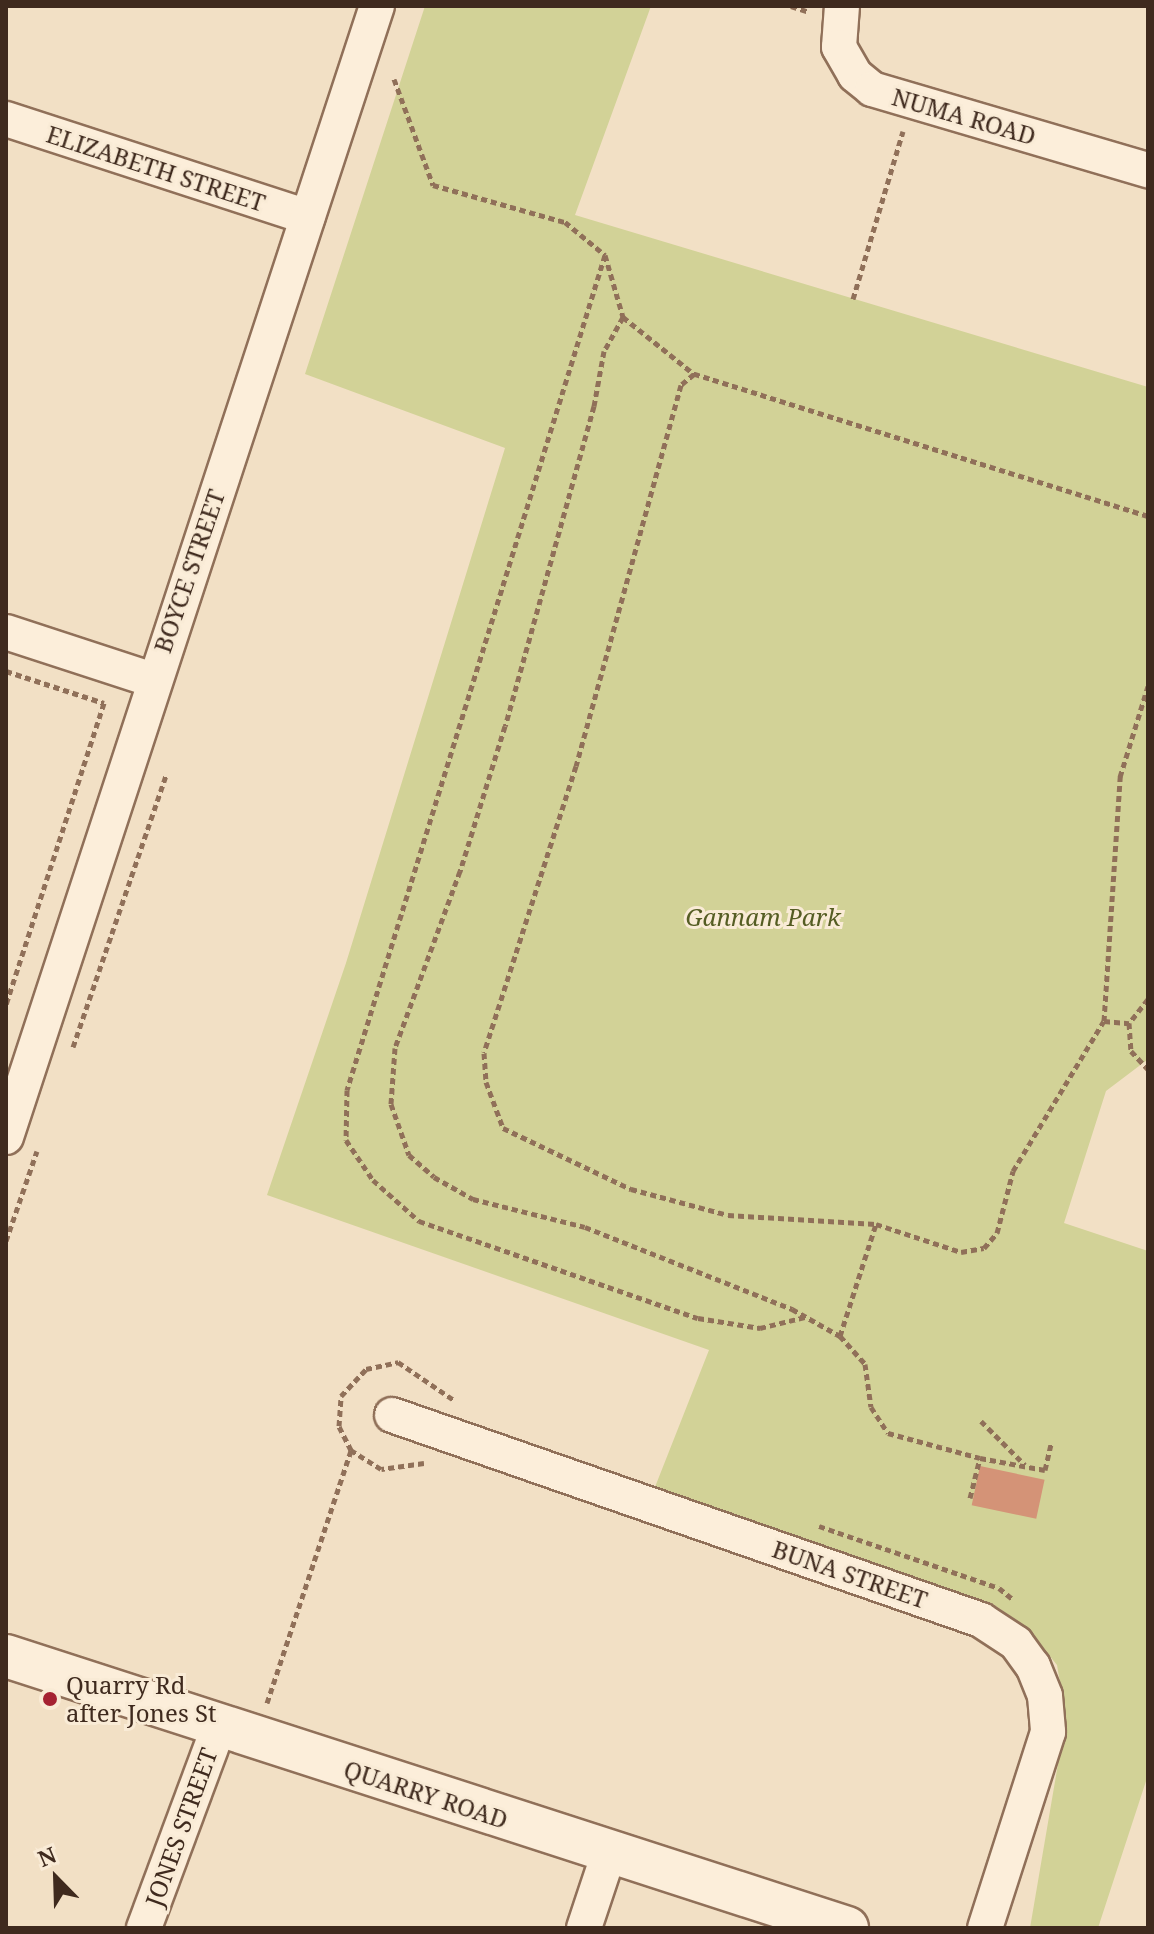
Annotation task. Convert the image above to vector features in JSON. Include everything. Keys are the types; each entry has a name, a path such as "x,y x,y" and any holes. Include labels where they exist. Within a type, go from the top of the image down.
{"street":[{"name":"BOYCE STREET","path":"6,1137 153,680 377,6"},
{"name":"NUMA ROAD","path":"842,6 839,47 855,75 872,89 1148,170"},
{"name":"ELIZABETH STREET","path":"6,119 307,217"},
{"path":"6,632 153,680"},
{"name":"BUNA STREET","path":"392,1415 981,1620 1016,1643 1033,1666 1045,1696 1048,1732 985,1928"},
{"name":"QUARRY ROAD","path":"6,1656 847,1928"},
{"name":"JONES STREET","path":"144,1928 219,1726"},
{"path":"584,1928 609,1853"}],"path":[{"path":"394,79 433,185 565,222 605,255 623,317 694,374 1148,516"},
{"path":"853,299 912,101"},
{"path":"605,255 347,1090 346,1140 373,1180 419,1221 698,1318 760,1328 806,1317"},
{"path":"623,317 604,351 563,522 460,871 395,1048 391,1104 409,1155 434,1177 473,1199 585,1227 806,1317 840,1336 865,1364 871,1407 888,1433 980,1458 1045,1470 1051,1443"},
{"path":"694,374 681,385 576,766 484,1053 486,1082 503,1128 631,1189 728,1215 876,1224 961,1252 984,1248 997,1233 1013,1171 1104,1021 1120,777 1148,686"},
{"path":"6,671 104,703 6,1004"},
{"path":"68,1061 166,776"},
{"path":"1148,999 1129,1023 1131,1051 1148,1069"},
{"path":"1104,1021 1129,1023"},
{"path":"6,1241 42,1136"},
{"path":"840,1336 876,1224"},
{"path":"434,1467 419,1462 381,1469 351,1450 339,1426 341,1396 366,1369 398,1362 466,1405"},
{"path":"981,1421 1025,1466"},
{"path":"267,1703 351,1450"},
{"path":"970,1498 980,1458"},
{"path":"806,1522 999,1588 1019,1604"}],"green space":[{"name":"Gannam Park","path":"425,6 651,6 575,215 1148,387 1147,1060 1106,1091 1064,1223 1148,1251 1148,1775 1098,1928 1030,1928 1066,1717 1057,1665 1028,1629 993,1604 655,1487 709,1350 267,1195 346,963 505,448 305,374"}],"building":[{"path":"980,1466 1045,1480 1036,1519 972,1505"}],"place":[{"name":"Quarry Rd after Jones St","path":"50,1699"}]}
